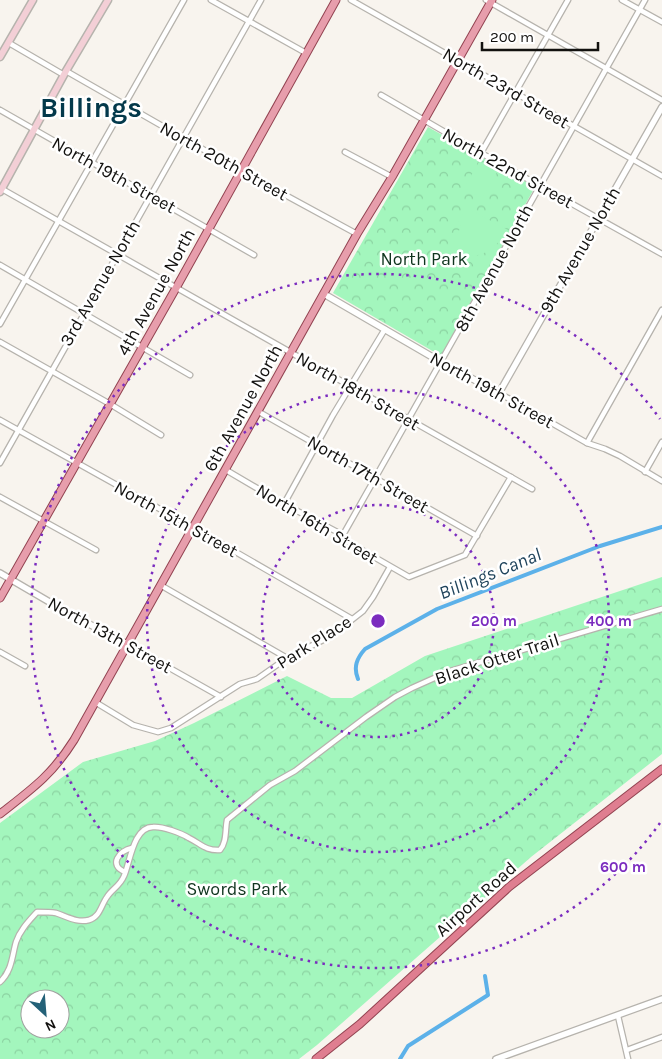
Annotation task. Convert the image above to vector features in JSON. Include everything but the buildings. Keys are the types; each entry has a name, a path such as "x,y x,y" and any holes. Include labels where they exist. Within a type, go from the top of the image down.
{"highway":[{"name":"Airport Road","path":"316,1059 360,1024 509,887 662,769"}],"main road":[{"path":"0,57 33,0"},
{"path":"1,188 108,0"},
{"name":"4th Avenue North","path":"0,598 176,288 336,0"},
{"name":"6th Avenue North","path":"0,814 35,787 54,768 74,740 127,644 162,586 357,234 392,177 489,1"}],"street":[{"path":"0,324 184,0"},
{"path":"211,0 306,53"},
{"name":"3rd Avenue North","path":"0,462 261,0"},
{"name":"North 23rd Street","path":"351,0 662,176"},
{"path":"480,153 568,0"},
{"path":"622,0 662,22"},
{"name":"8th Avenue North","path":"343,535 645,0"},
{"path":"489,1 662,100"},
{"name":"North 20th Street","path":"8,42 357,234"},
{"name":"North 22nd Street","path":"381,95 480,153 662,254"},
{"name":"9th Avenue North","path":"499,393 662,107"},
{"name":"North 19th Street","path":"0,110 254,255"},
{"path":"345,152 392,177"},
{"name":"North 18th Street","path":"1,188 532,489"},
{"path":"0,264 190,375"},
{"name":"North 19th Street","path":"324,294 587,443 605,448 662,481"},
{"path":"587,443 662,310"},
{"path":"284,504 316,445 385,329"},
{"path":"0,342 110,404 160,435"},
{"name":"North 17th Street","path":"259,412 477,536"},
{"name":"North 15th Street","path":"0,420 352,619"},
{"path":"645,472 662,442"},
{"name":"North 16th Street","path":"226,470 284,504 343,535 348,542 409,577 465,556 477,536"},
{"path":"477,536 511,477"},
{"path":"0,496 96,550"},
{"name":"Park Place","path":"95,702 133,725 158,732 171,728 240,684 256,679 286,658 323,640 352,619 362,611 373,597 390,567"},
{"name":"North 13th Street","path":"0,574 221,697"},
{"path":"162,586 286,658"},
{"name":"Black Otter Trail","path":"132,848 144,829 153,826 180,834 204,848 220,850 224,845 227,820 270,785 295,771 395,698 450,671 662,609"},
{"path":"0,652 25,666"},
{"path":"0,982 6,976 13,959 16,940 23,928 37,912 54,913 80,922 93,919 107,896 118,887 125,872 132,848"},
{"path":"125,872 118,869 116,861 122,853 132,848"},
{"path":"496,1059 662,999"},
{"path":"618,1016 628,1059"},
{"path":"627,1050 662,1037"}],"green space":[{"name":"North Park","path":"428,127 535,187 441,356 333,293"},
{"path":"479,162 497,172 482,198 464,188"},
{"path":"469,209 508,230 496,245 483,253 468,256 450,252 461,226 458,221 465,211"},
{"name":"Swords Park","path":"662,577 662,754 531,857 299,1059 0,1059 0,823 83,762 155,741 287,676 331,698 352,698 425,656"}],"waterway":[{"name":"Billings Canal","path":"358,679 357,663 365,649 437,609 600,546 662,527"},
{"name":"Billings Canal","path":"400,1059 408,1046 488,995 485,976"}],"district":[{"name":"Billings","path":"91,107"}]}
